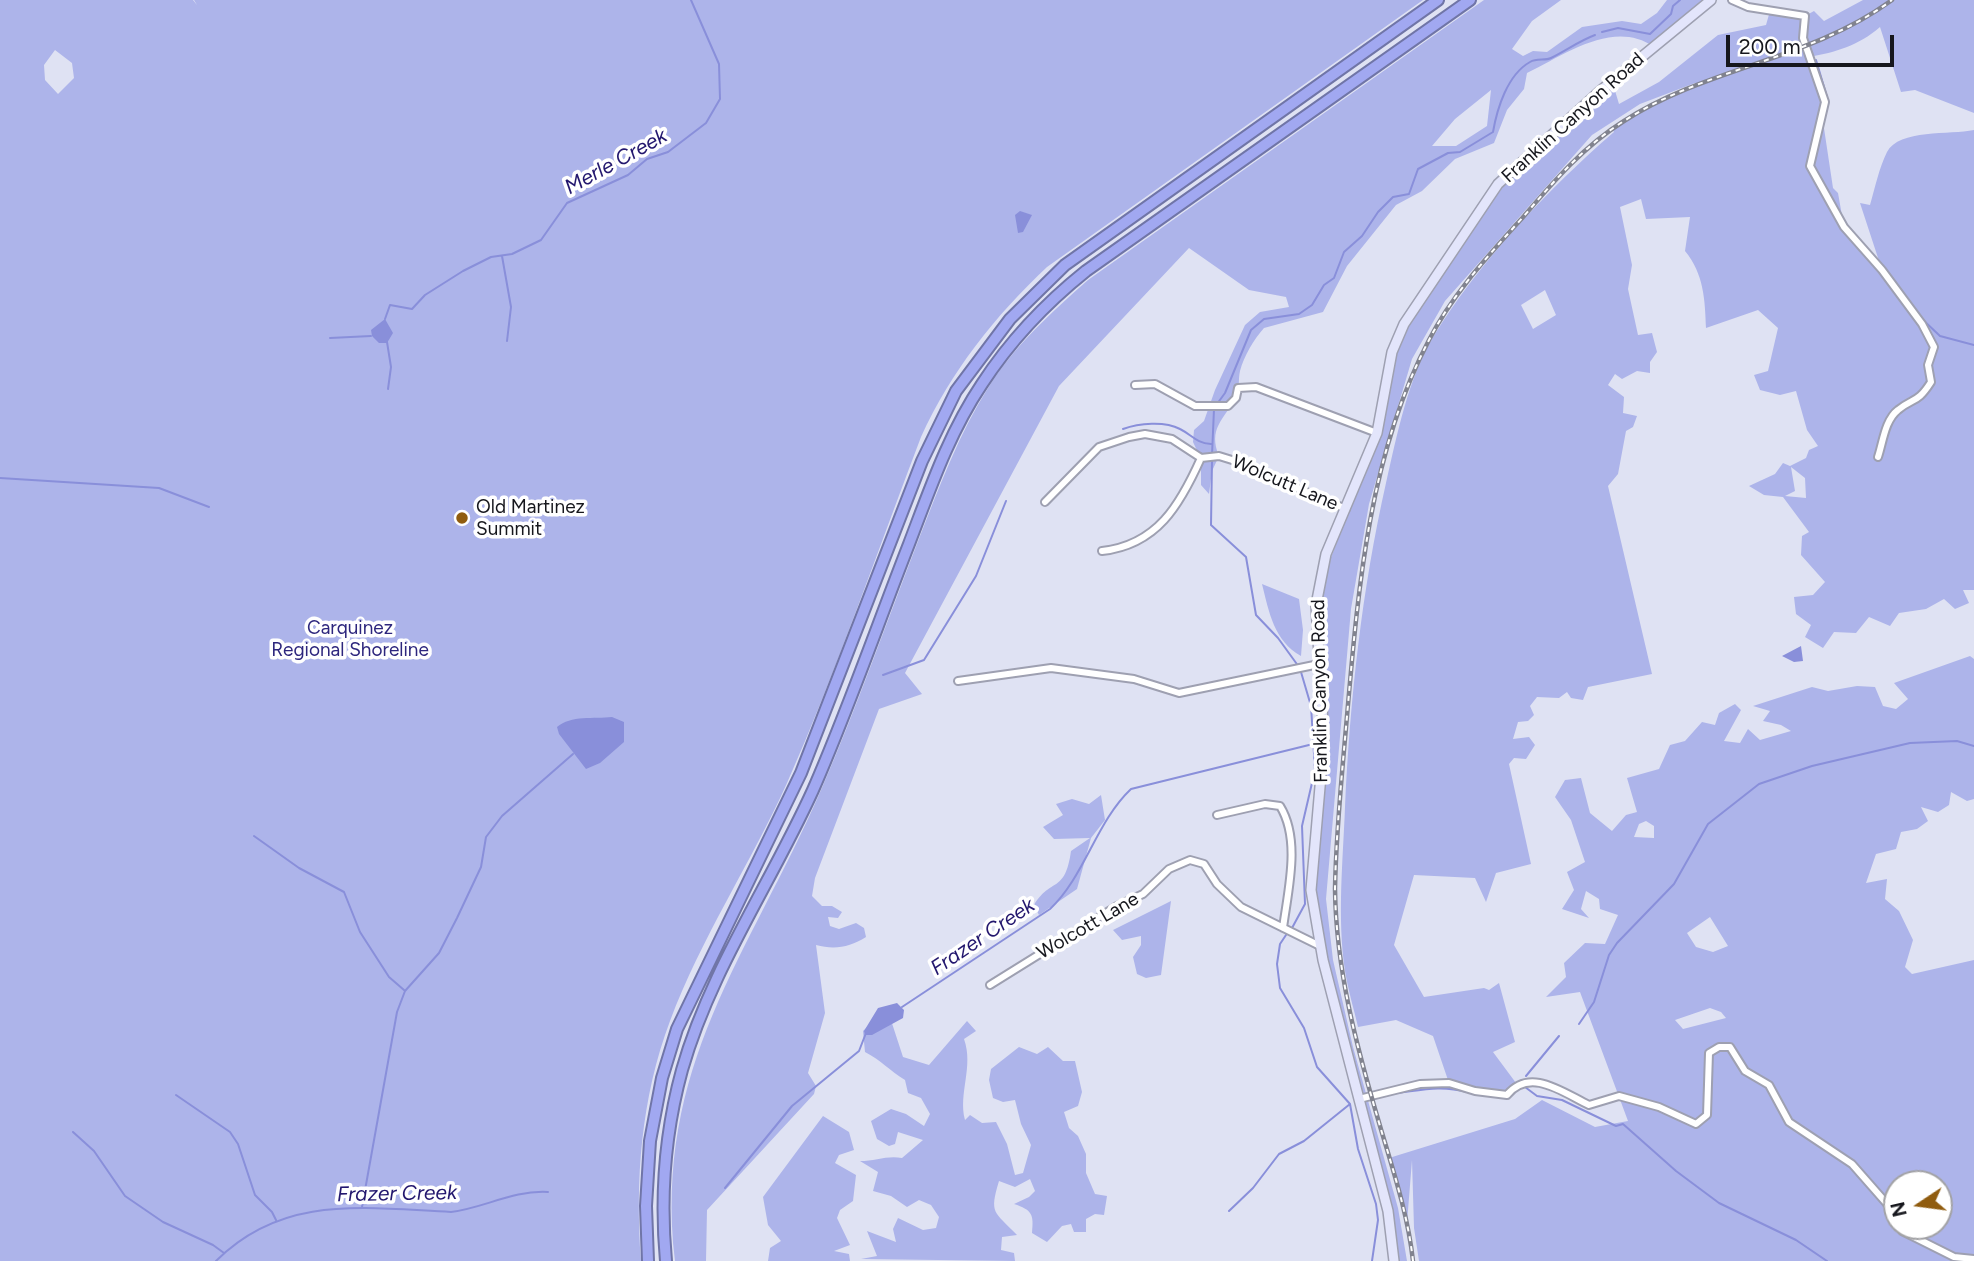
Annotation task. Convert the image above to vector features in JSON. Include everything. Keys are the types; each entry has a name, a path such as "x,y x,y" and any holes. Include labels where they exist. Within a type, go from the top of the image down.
{"highway":[{"path":"648,1261 646,1206 650,1141 659,1091 673,1041 697,981 801,773 927,449 963,381 1010,319 1065,265 1438,0"},
{"path":"666,1261 663,1210 666,1159 676,1096 690,1046 720,974 813,790 945,452 982,384 1030,323 1086,271 1470,0"}],"street":[{"name":"Franklin Canyon Road","path":"1394,1261 1391,1224 1320,946 1311,890 1324,741 1316,605 1325,554 1377,433 1392,352 1404,324 1498,184 1599,92 1711,0"},
{"path":"1732,0 1748,7 1805,16 1802,38 1825,102 1810,166 1844,228 1882,270 1922,324 1934,347 1928,365 1931,382 1920,399 1897,410 1888,424 1878,457"},
{"path":"1135,385 1155,384 1195,406 1227,406 1236,398 1238,388 1256,387 1377,433"},
{"path":"1045,502 1099,447 1129,438 1145,434 1172,439 1201,458 1182,500 1147,537 1124,549 1102,551"},
{"name":"Wolcutt Lane","path":"1201,458 1219,456 1346,509"},
{"path":"958,681 1051,668 1134,679 1179,693 1320,664"},
{"path":"1217,815 1265,804 1280,806 1290,823 1291,861 1283,928"},
{"name":"Wolcott Lane","path":"990,985 1117,906 1143,894 1169,869 1190,860 1205,864 1217,884 1241,907 1320,946"},
{"path":"1359,1099 1420,1084 1449,1083 1475,1091 1507,1095 1517,1083 1533,1079 1589,1105 1619,1096 1659,1107 1696,1124 1707,1115 1709,1053 1719,1047 1730,1047 1745,1071 1769,1085 1789,1122 1835,1150 1852,1164 1883,1199"},
{"path":"1920,1240 1954,1257 1974,1259"}],"green space":[{"name":"Carquinez Regional Shoreline","path":"0,0 193,0 197,5 194,0 1423,0 1047,267 992,325 946,389 921,437 840,654 787,783 696,960 670,1021 652,1080 642,1140 639,1200 641,1261 0,1261","holes":["55,50 72,63 74,78 58,94 45,80 44,65"]},
{"path":"1484,0 1561,0 1532,21 1512,49 1523,56 1533,51 1547,52 1582,27 1622,21 1641,24 1657,13 1667,0 1711,0 1654,47 1639,39 1607,38 1574,49 1527,73 1524,89 1507,110 1494,143 1455,159 1422,191 1396,205 1347,266 1323,312 1264,328 1244,360 1236,398 1218,425 1215,439 1219,456 1212,471 1209,494 1201,485 1201,459 1193,442 1194,430 1204,421 1245,325 1260,312 1289,307 1286,297 1249,290 1189,248 1059,386 905,673 922,694 879,709 815,878 812,896 822,906 832,906 842,912 838,918 828,917 830,926 839,929 856,923 864,928 866,937 842,947 816,945 825,1013 808,1073 816,1086 814,1094 707,1210 706,1261 675,1261 672,1192 678,1128 693,1070 713,1015 821,790 935,498 968,423 988,388 1010,358 1047,317 1088,280","holes":["1491,90 1487,126 1456,146 1432,146 1455,119"]},
{"path":"1863,0 1974,0 1974,113 1915,90 1901,92 1880,27 1846,47 1809,57 1825,102 1822,115 1833,188 1838,193 1844,227 1881,267 1860,203 1870,205 1887,152 1893,145 1913,136 1974,130 1974,590 1963,590 1969,603 1955,609 1944,599 1926,609 1899,613 1890,626 1869,617 1856,633 1834,632 1823,648 1805,637 1811,625 1796,614 1794,597 1813,595 1825,582 1801,555 1802,536 1809,532 1783,497 1764,495 1749,486 1775,474 1783,463 1790,466 1806,458 1809,450 1818,446 1807,430 1796,391 1780,395 1760,390 1754,375 1768,371 1778,328 1758,310 1706,328 1700,278 1685,251 1690,217 1646,219 1641,199 1620,207 1632,265 1628,289 1638,335 1652,333 1657,352 1650,362 1650,373 1637,371 1622,379 1615,374 1608,385 1624,397 1623,413 1637,416 1633,427 1626,431 1618,474 1608,486 1652,674 1588,687 1583,700 1571,698 1567,692 1559,698 1537,697 1530,706 1534,715 1528,721 1518,722 1513,739 1529,737 1535,745 1526,759 1514,758 1509,764 1531,864 1496,873 1486,902 1475,878 1414,875 1394,945 1424,997 1484,988 1489,990 1499,983 1515,1042 1493,1052 1516,1083 1507,1095 1449,1083 1433,1036 1396,1020 1358,1027 1345,971 1341,930 1350,725 1370,563 1390,465 1410,389 1424,353 1451,309 1493,254 1540,202 1614,132 1612,129 1650,106 1696,87 1695,83 1640,104 1592,135 1445,301 1412,359 1369,504 1351,609 1326,899 1333,960 1353,1047 1398,1208 1407,1261 1397,1261 1392,1219 1327,980 1314,886 1326,754 1322,596 1328,565 1380,431 1397,346 1425,298 1506,182 1613,84 1619,104 1659,82 1718,35 1766,25 1770,11 1805,16 1814,11 1824,21","holes":["1545,290 1556,315 1533,329 1521,305","1791,467 1805,478 1806,498 1785,496 1795,491"]},
{"path":"1262,584 1299,599 1303,630 1301,656 1284,642 1274,625"},
{"path":"1970,656 1974,659 1974,799 1967,801 1951,792 1949,805 1938,812 1921,807 1928,821 1917,829 1901,832 1896,849 1876,854 1866,883 1887,879 1885,899 1899,911 1913,940 1905,967 1912,974 1974,960 1974,1261 1419,1261 1414,1228 1412,1160 1407,1223 1389,1158 1515,1119 1542,1100 1595,1127 1628,1121 1580,992 1546,997 1566,977 1564,963 1585,943 1605,944 1618,915 1600,909 1599,899 1586,891 1581,909 1589,918 1562,909 1574,890 1567,872 1585,862 1571,820 1555,797 1565,780 1581,778 1590,813 1612,831 1626,815 1637,812 1627,778 1659,769 1670,745 1685,741 1702,722 1715,725 1719,713 1735,704 1741,710 1724,741 1740,743 1748,729 1760,740 1791,731 1781,725 1763,721 1770,711 1753,706 1812,687 1828,691 1857,686 1875,687 1883,706 1896,709 1908,699 1894,683","holes":["1646,821 1654,826 1654,838 1634,837 1639,824","1710,917 1728,946 1713,952 1696,947 1687,933","1710,1008 1721,1012 1726,1018 1683,1029 1675,1020"]},
{"path":"1101,795 1105,820 1091,838 1077,889 1039,915 1034,905 1040,896 1061,880 1071,851 1090,838 1054,839 1043,827 1063,815 1056,804 1072,799 1089,804"},
{"path":"1171,901 1161,975 1146,978 1137,974 1133,957 1141,945 1141,936 1122,940 1113,930"},
{"path":"887,1008 903,1057 929,1065 967,1021 976,1031 964,1039 967,1049 963,1100 965,1120 970,1115 982,1123 996,1122 1007,1144 1015,1175 1023,1173 1031,1145 1021,1124 1015,1100 1003,1102 993,1098 989,1080 991,1069 1019,1047 1037,1054 1048,1047 1063,1061 1075,1061 1082,1092 1078,1106 1064,1112 1069,1128 1078,1136 1086,1154 1086,1173 1095,1194 1107,1196 1104,1215 1095,1214 1086,1219 1086,1232 1074,1232 1071,1224 1062,1226 1047,1242 1032,1233 1033,1221 1028,1211 1014,1204 1035,1191 1030,1179 1015,1187 999,1181 994,1206 999,1216 1017,1235 1002,1237 1001,1250 1014,1253 1015,1261 861,1259 877,1256 867,1231 896,1242 893,1229 898,1218 923,1230 936,1228 939,1217 931,1205 919,1200 907,1207 891,1196 873,1191 878,1172 860,1161 902,1158 923,1140 898,1132 895,1144 889,1146 877,1139 871,1121 891,1109 906,1114 924,1126 930,1114 921,1098 908,1093 905,1080 865,1052 863,1031"},
{"path":"823,1116 849,1132 854,1150 839,1155 835,1163 856,1175 853,1201 840,1210 837,1218 850,1245 834,1251 849,1254 850,1261 768,1261 770,1248 781,1241 768,1225 763,1197"}],"shaded area":[{"path":"1020,211 1032,215 1023,232 1018,233 1015,215"},
{"path":"385,319 393,333 387,343 379,343 372,336 371,330"},
{"path":"1801,646 1803,661 1794,662 1782,656"},
{"path":"612,717 624,722 624,742 600,763 586,769 559,734 557,727 576,719"},
{"path":"897,1003 904,1010 903,1018 872,1035 865,1035 864,1031 878,1008"}],"waterway":[{"name":"Merle Creek","path":"385,319 390,305 412,309 425,295 463,271 491,257 512,254 541,240 567,203 628,175 647,159 668,152 706,123 720,99 719,64 691,0"},
{"path":"1602,32 1618,28 1650,34 1671,14 1673,6 1680,0"},
{"path":"1217,404 1225,393 1251,330 1264,319 1299,314 1312,305 1324,285 1334,278 1344,252 1362,236 1378,212 1393,197 1409,194 1418,169 1448,153 1460,152 1493,132 1504,93 1522,68 1533,61 1551,58 1595,35"},
{"path":"1816,60 1827,97"},
{"path":"502,256 511,307 507,341"},
{"path":"1921,318 1940,336 1974,345"},
{"name":"Merle Creek","path":"330,338 371,336"},
{"path":"387,342 391,367 388,389"},
{"path":"1212,455 1214,409"},
{"path":"1123,429 1144,424 1174,426 1202,442 1211,444"},
{"path":"1212,461 1211,525 1246,557 1256,615 1278,638 1299,667"},
{"path":"0,478 159,488 209,507"},
{"path":"883,675 924,660 976,576 1006,501"},
{"path":"1292,928 1305,904 1302,826 1315,770 1311,706 1301,672"},
{"path":"1579,1024 1594,1002 1609,955 1617,943 1674,884 1708,824 1759,784 1812,766 1910,743 1957,741 1974,746"},
{"name":"Frazer Creek","path":"902,1007 1050,909 1072,881 1108,817 1131,789 1313,744"},
{"path":"362,1207 397,1012 405,991 439,953 481,867 486,837 502,816 573,754"},
{"path":"254,836 299,868 344,892 360,932 389,977 404,990"},
{"path":"1288,932 1280,944 1277,964 1280,988 1304,1028 1317,1067 1350,1104 1358,1149 1376,1204 1378,1220 1372,1261"},
{"name":"Frazer Creek","path":"725,1188 792,1106 859,1051 866,1033"},
{"path":"1526,1076 1559,1036"},
{"path":"1525,1087 1537,1096 1562,1100 1616,1126 1623,1124 1676,1171 1719,1203 1796,1240 1827,1261"},
{"path":"1397,1093 1440,1088 1467,1092"},
{"path":"176,1095 230,1132 238,1144 255,1195 276,1220"},
{"path":"1229,1211 1253,1188 1279,1154 1304,1141 1350,1104"},
{"path":"73,1132 94,1151 125,1196 163,1222 213,1245 224,1253"},
{"name":"Frazer Creek","path":"216,1261 242,1239 297,1215 356,1208 451,1212 511,1196 548,1192"}],"railway":[{"path":"1413,1261 1404,1210 1349,1009 1339,950 1335,889 1341,781 1362,572 1380,476 1392,429 1409,384 1429,340 1460,290 1547,190 1596,141 1656,103 1689,88 1828,37 1892,0"}],"place":[{"name":"Old Martinez Summit","path":"462,518"}]}
